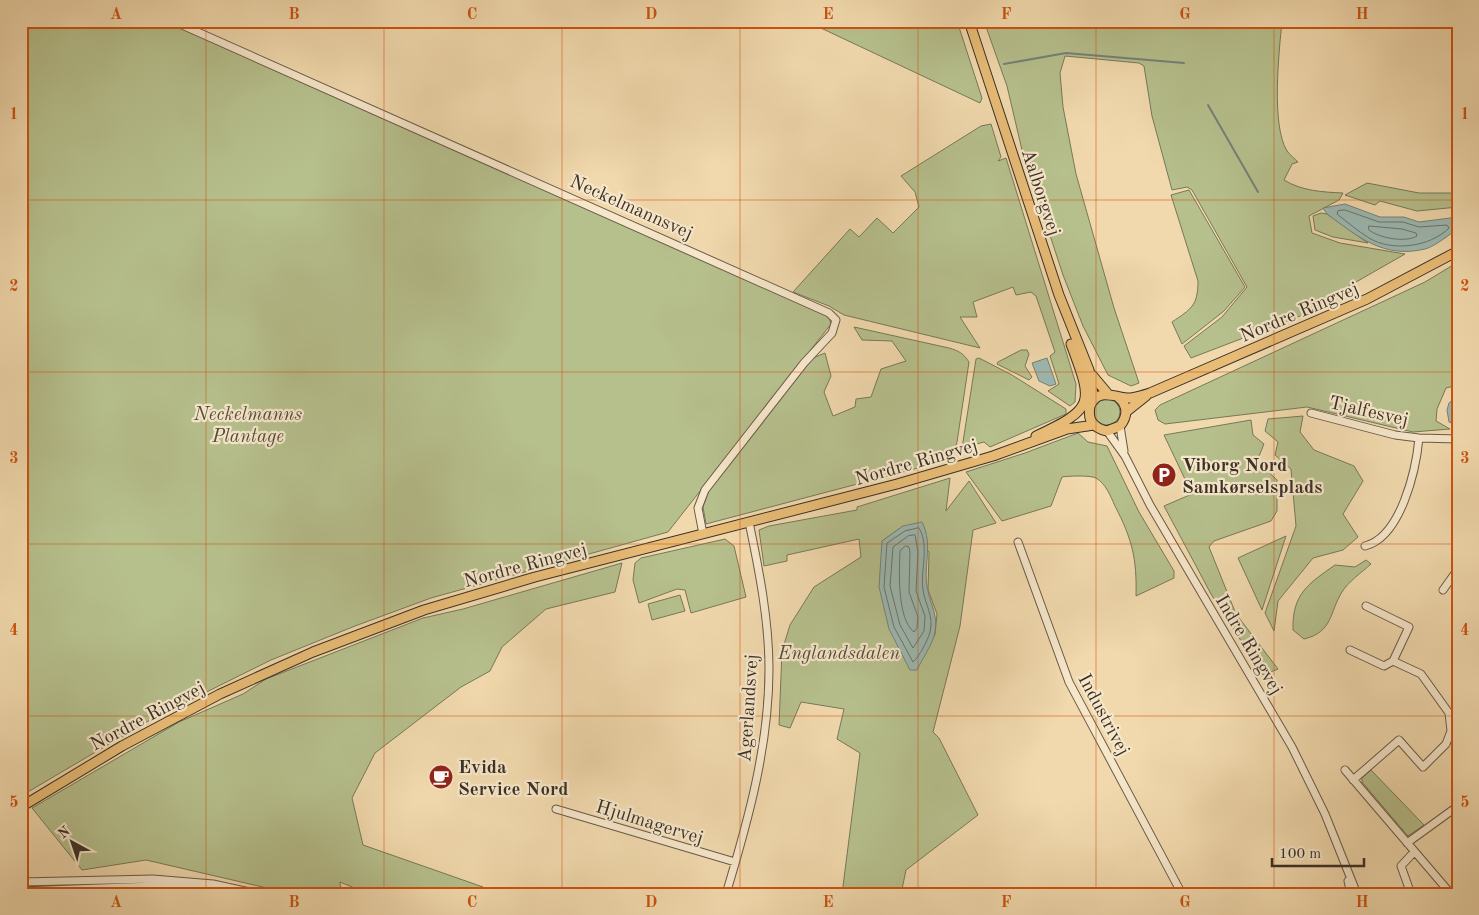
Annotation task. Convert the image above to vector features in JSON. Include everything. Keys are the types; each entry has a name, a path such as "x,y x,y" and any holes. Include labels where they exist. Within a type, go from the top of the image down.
{"main road":[{"name":"Aalborgvej","path":"970,21 1059,295 1089,370 1094,400"},
{"name":"Nordre Ringvej","path":"1119,398 1133,398 1150,393 1367,299 1458,251"},
{"path":"993,456 1071,419 1082,408 1086,400 1087,390 1071,343 1059,295"},
{"name":"Aalborgvej","path":"1089,370 1108,394"},
{"name":"Nordre Ringvej","path":"1126,412 1150,393"},
{"path":"1108,394 1119,398 1124,404 1126,412 1120,426 1107,431 1094,425 1089,413 1094,400 1108,394"},
{"name":"Nordre Ringvej","path":"1067,429 1089,413"},
{"name":"Nordre Ringvej","path":"21,808 66,778 170,719 313,652 424,610 484,592 897,484 993,456 1067,429 1094,425"}],"street":[{"name":"Neckelmannsvej","path":"173,21 829,312 836,320 832,333 804,363 705,490 698,508 703,534"},
{"name":"Tjalfesvej","path":"1312,413 1395,435 1458,439"},
{"name":"Indre Ringvej","path":"1120,426 1125,456"},
{"name":"Indre Ringvej","path":"1107,431 1125,456 1154,513 1308,775 1357,894"},
{"name":"Tjalfesvej","path":"1365,546 1372,544 1388,528 1401,509 1411,487 1420,438"},
{"name":"Agerlandsvej","path":"726,894 753,797 761,756 769,669 766,618 749,522"},
{"name":"Industrivej","path":"1018,542 1069,682 1182,894"},
{"path":"1442,590 1458,569"},
{"path":"1350,650 1384,666 1393,661 1409,627 1366,606"},
{"path":"1353,780 1399,740 1423,767 1441,752 1450,736 1451,723 1445,705 1421,674 1393,661"},
{"path":"1345,770 1451,894"},
{"path":"1406,843 1458,806"},
{"name":"Hjulmagervej","path":"556,809 735,862"},
{"name":"Indre Ringvej","path":"1340,852 1351,894"},
{"path":"1411,894 1401,866 1414,852"},
{"path":"21,882 153,879 214,884 259,894"},
{"path":"21,891 153,886 243,894"}],"green space":[{"name":"Neckelmanns Plantage","path":"21,21 186,21 186,24 828,315 831,324 668,532 431,598 271,660 150,720 21,796"},
{"path":"806,21 957,21 982,98 980,103"},
{"path":"984,21 1282,21 1277,88 1279,124 1287,151 1298,162 1292,164 1284,180 1305,189 1343,193 1339,200 1309,216 1312,233 1340,243 1405,254 1342,290 1328,304 1191,358 1184,346 1222,317 1247,287 1192,190 1187,187 1172,190 1152,116 1144,66 1139,63 1065,56 1060,73 1063,107 1076,174 1114,308 1139,383 1131,386 1108,375 1083,326 1063,275 1022,150 1007,86"},
{"path":"991,124 1001,157 998,161 1006,158 1076,384 1075,402 1070,406 1048,391 1059,384 1050,356 1055,352 1036,296 1031,292 1016,295 1013,287 973,302 977,317 960,317 980,348 844,315 829,306 793,292 850,229 859,237 877,218 893,233 919,207 915,192 901,176 981,126"},
{"path":"1367,183 1419,193 1458,193 1458,207 1417,211 1380,201 1375,205 1345,195"},
{"path":"1189,190 1245,287 1224,311 1182,344 1172,322 1189,310 1195,302 1198,281 1171,195"},
{"path":"1321,213 1327,214 1368,243 1333,237 1315,230 1313,216"},
{"path":"1458,262 1458,385 1446,388 1437,409 1436,421 1450,429 1413,432 1307,407 1165,424 1158,420 1155,410 1160,405 1425,282"},
{"path":"854,327 949,348 956,350 967,359 969,362 957,442 952,459 706,524 703,507 709,490 813,358 825,353 831,376 824,392 833,416 855,407 856,399 871,397 881,369 906,361 892,341 862,340"},
{"path":"1021,350 1027,350 1029,354 1025,366 1032,377 1029,380 997,364"},
{"path":"979,358 1012,375 1066,409 1066,414 990,447 984,442 962,448 976,359"},
{"path":"1107,399 1116,403 1120,412 1116,421 1107,425 1098,421 1094,412 1098,403"},
{"path":"1303,416 1300,432 1314,450 1354,466 1363,481 1343,514 1358,537 1343,550 1313,558 1278,601 1274,631 1265,613 1296,526 1291,469 1275,455 1278,442 1265,431 1268,419"},
{"path":"1251,420 1253,435 1264,444 1257,461 1277,480 1277,511 1271,521 1214,541 1209,547 1236,614 1278,669 1263,675 1211,594 1164,506 1192,494 1164,435"},
{"path":"1078,433 1088,442 1107,446 1139,512 1174,571 1174,578 1136,596 1136,571 1129,539 1107,490 1096,478 1084,476 1062,477 1051,506 1002,521 966,472"},
{"name":"Englandsdalen","path":"950,478 946,511 969,481 996,523 973,530 960,626 933,732 939,738 978,815 906,870 901,894 842,894 860,753 837,739 844,709 801,702 790,728 779,725 782,651 790,625 814,587 861,557 859,539 787,555 787,561 764,566 759,530 769,526 857,510 857,507","holes":["903,526 929,552 928,590 937,614 935,634 916,670 882,541"]},
{"path":"1286,536 1262,610 1238,558"},
{"path":"725,539 734,546 746,597 691,613 685,590 677,589 639,603 633,580 635,563 641,558"},
{"path":"1366,560 1371,564 1345,588 1329,621 1320,632 1304,639 1293,630 1295,607 1310,584 1335,565 1355,567"},
{"path":"622,563 615,592 546,609 502,647 490,671 461,687 375,753 352,798 363,845 483,887 469,894 369,894 340,882 341,894 293,894 146,860 82,870 32,808 179,722 243,694 266,679 423,618 463,609"},
{"path":"680,595 685,611 652,620 648,604"},
{"path":"1371,770 1424,825 1408,836 1362,782 1362,778"}],"water":[{"path":"1345,204 1380,217 1404,217 1419,222 1458,217 1458,229 1429,248 1396,251 1372,244 1360,237 1327,214 1323,208"},
{"path":"1047,358 1056,384 1050,386 1039,381 1032,363"},
{"path":"1458,395 1458,426 1449,422 1447,410 1449,403"},
{"path":"922,522 928,548 927,582 936,626 932,641 917,670 910,670 889,629 879,587 882,541 903,526"}],"waterway":[{"path":"1004,64 1066,53 1184,63"},
{"path":"1208,105 1258,192"}],"place":[{"name":"Viborg Nord Samkørselsplads","path":"1164,475"},
{"name":"Evida Service Nord","path":"441,777"}]}
